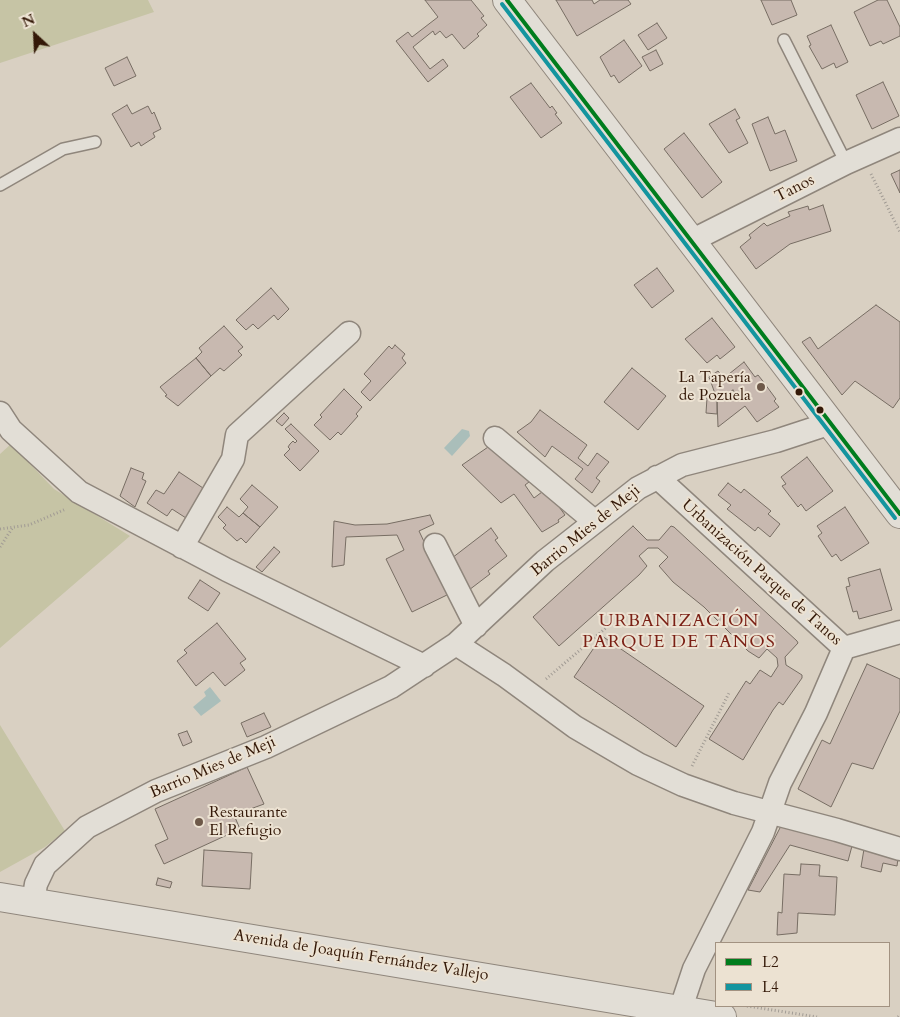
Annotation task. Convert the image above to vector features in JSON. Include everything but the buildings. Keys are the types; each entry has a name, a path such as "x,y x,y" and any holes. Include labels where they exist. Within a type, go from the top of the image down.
{"street":[{"path":"507,0 900,514"},
{"name":"Tanos","path":"691,241 900,139"},
{"path":"182,548 233,459 237,435 350,333"},
{"path":"0,413 11,430 79,492 89,498 182,548 424,666"},
{"name":"Barrio Mies de Meji","path":"33,902 36,884 45,865 88,827 156,791 266,747 329,718 391,686 424,666 456,644 545,561 594,521 657,477 704,458 776,441 831,423"},
{"path":"495,438 594,521"},
{"name":"Urbanización Parque de Tanos","path":"657,477 844,648 816,713 780,782 763,832 694,969 679,1013"},
{"path":"435,545 476,626"},
{"path":"844,648 900,632"},
{"path":"456,644 606,746 638,764 683,784 734,803 900,849"},
{"name":"Avenida de Joaquín Fernández Vallejo","path":"0,897 679,1013 722,1017"}],"lane":[{"path":"784,40 854,160"},
{"path":"0,185 62,150 95,142"}],"path":[{"path":"854,160 900,232"},
{"path":"0,529 42,521 89,498"},
{"path":"0,547 13,526"},
{"path":"529,694 607,627"},
{"path":"683,784 729,693"},
{"path":"753,1007 817,1017"}],"shaded area":[{"path":"0,0 148,0 154,12 0,63"},
{"path":"462,429 469,431 470,436 452,456 444,448"},
{"path":"11,444 54,489 130,536 0,648 0,454"},
{"path":"210,687 221,701 201,716 193,707 206,696 204,692"},
{"path":"0,725 65,831 45,847 0,872"}],"transit line":[{"name":"L2","path":"507,0 900,514"},
{"name":"L4","path":"502,4 895,518"}],"place":[{"name":"La Tapería de Pozuela","path":"761,387"},
{"name":"Restaurante El Refugio","path":"199,822"}],"district":[{"name":"URBANIZACIÓN PARQUE DE TANOS","path":"679,632"}]}
